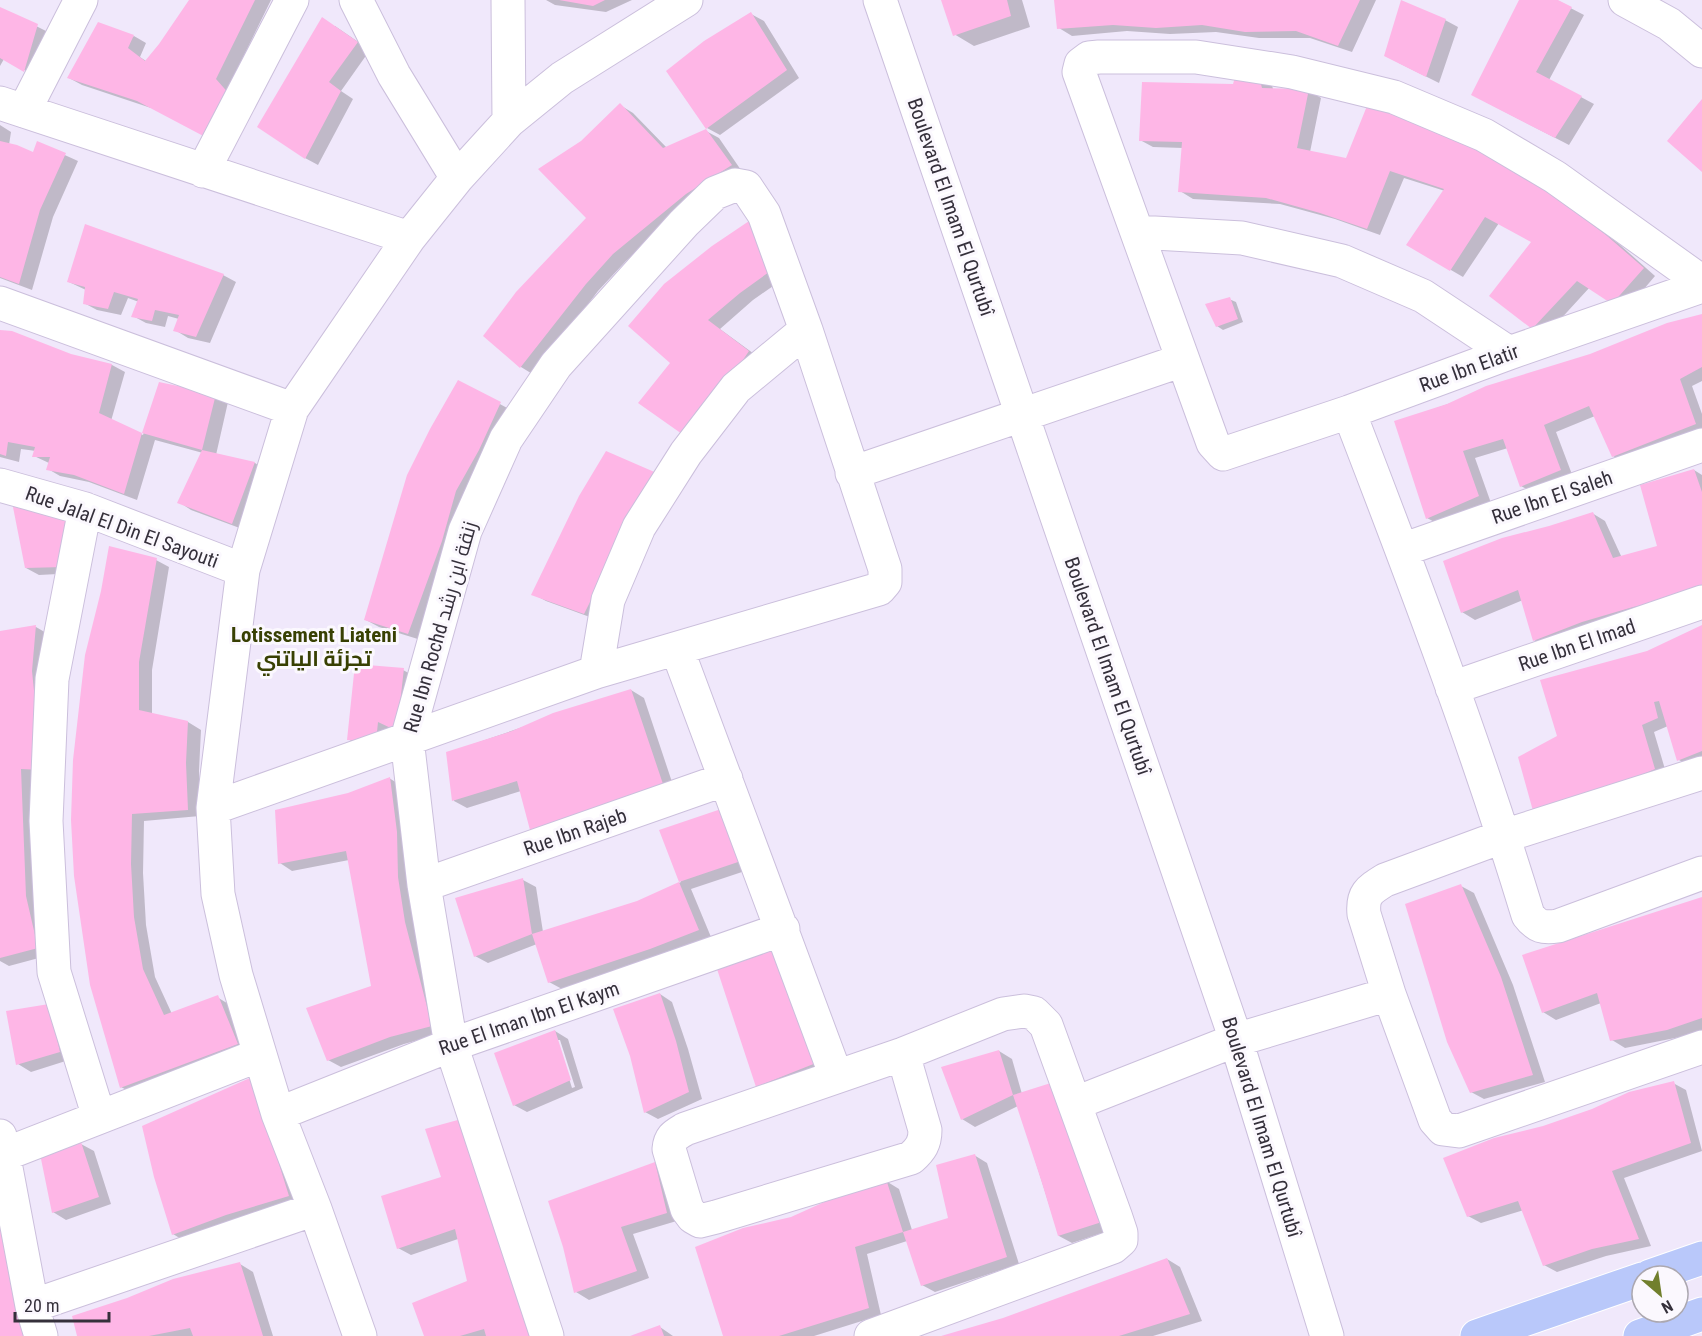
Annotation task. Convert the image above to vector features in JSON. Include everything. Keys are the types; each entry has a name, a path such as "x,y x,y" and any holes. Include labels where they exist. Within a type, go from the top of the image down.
{"main road":[{"path":"1685,1264 1702,1258"},
{"path":"1477,1336 1630,1283"},
{"path":"1640,1336 1702,1314"}],"street":[{"path":"81,0 12,107 409,238"},
{"path":"203,171 292,0"},
{"path":"357,0 394,75 457,178"},
{"path":"508,0 509,121"},
{"path":"360,1336 278,1114 259,1055 236,975 218,894 213,808 243,570 292,409 409,238 457,178 509,121 562,78 686,0"},
{"name":"Boulevard El Imam El Qurtubî","path":"880,0 1236,1040 1327,1336"},
{"path":"1625,0 1669,24 1702,51"},
{"path":"852,473 1183,360 1079,72 1081,64 1089,58 1196,57 1292,72 1394,97 1484,135 1556,177 1702,284"},
{"name":"Rue Ibn Rochd زنقة ابن رشد","path":"547,1336 451,1045 424,885 407,739 465,531 506,439 556,365 684,223 715,193 735,185 746,187 764,214 806,330"},
{"path":"1137,232 1242,238 1342,261 1423,296 1509,353"},
{"name":"Rue Ibn Elatir","path":"1183,360 1214,443 1223,454 1349,412 1702,284"},
{"path":"0,303 292,409"},
{"path":"213,808 596,672 879,589 885,582 885,569 806,330 736,388 686,453 639,527 608,600 596,672"},
{"path":"1349,412 1452,688 1504,836 1528,915 1536,925 1545,928 1558,926 1702,873"},
{"name":"Rue Ibn El Saleh","path":"1402,550 1702,445"},
{"name":"Rue Jalal El Din El Sayouti","path":"0,485 85,509 243,570"},
{"path":"85,509 52,679 46,821 54,972 99,1117"},
{"name":"Rue Ibn El Imad","path":"1452,688 1702,602"},
{"path":"677,649 836,1076"},
{"path":"1702,772 1504,836 1385,880 1369,890 1363,902 1364,914 1389,994 1435,1120 1443,1129 1459,1131 1702,1047"},
{"name":"Rue Ibn Rajeb","path":"424,885 726,779"},
{"name":"Rue El Iman Ibn El Kaym","path":"278,1114 451,1045 783,929"},
{"path":"1076,1103 1236,1040 1389,994"},
{"path":"871,1336 1113,1247 1121,1240 1119,1226 1046,1025 1034,1013 1024,1011 1003,1014 903,1054 676,1134 670,1140 669,1149 687,1209 693,1217 700,1221 911,1158 921,1149 925,1141 925,1130 903,1054"},
{"path":"259,1055 99,1117 2,1146 36,1321 315,1209"}],"building":[{"path":"189,0 255,0 216,79 231,96 209,139 137,101 67,78 98,22 134,35 128,48 145,61"},
{"path":"559,0 605,0 593,6"},
{"path":"941,0 1007,0 1011,16 953,36"},
{"path":"1054,0 1360,0 1338,46 1296,31 1245,32 1202,25 1156,28 1113,25 1057,29"},
{"path":"1401,0 1446,19 1426,77 1384,56"},
{"path":"1519,0 1558,0 1572,7 1536,72 1582,96 1555,138 1471,95"},
{"path":"0,7 38,24 24,72 0,58"},
{"path":"751,12 787,70 706,129 666,71 704,41"},
{"path":"322,17 358,42 329,82 341,91 305,159 257,127"},
{"path":"1237,71 1258,73 1262,88 1309,89 1297,148 1346,158 1369,101 1521,171 1606,235 1644,268 1612,304 1577,281 1532,329 1489,296 1531,242 1485,217 1450,271 1406,245 1444,189 1390,171 1367,229 1266,198 1178,192 1182,142 1139,141 1142,82 1233,84"},
{"path":"1702,99 1702,172 1667,141"},
{"path":"620,103 663,148 706,129 732,165 686,194 613,254 586,284 520,368 483,336 516,292 586,218 538,169 581,141"},
{"path":"0,141 33,152 37,141 66,153 40,210 19,284 0,277"},
{"path":"755,217 776,267 708,320 749,351 718,397 682,434 638,403 670,363 628,326 664,284 712,246"},
{"path":"85,224 224,274 196,337 173,331 179,315 155,310 152,321 131,317 138,299 114,292 108,309 83,304 85,287 67,282"},
{"path":"1230,297 1238,319 1216,327 1205,304"},
{"path":"1702,314 1702,367 1680,379 1696,424 1612,457 1589,406 1544,425 1561,470 1520,487 1503,439 1463,451 1479,496 1426,519 1394,421 1447,404 1486,386 1590,354 1667,323"},
{"path":"0,330 12,331 71,354 112,364 99,413 142,433 124,494 74,475 46,470 50,457 32,457 35,447 8,442 6,456 0,454"},
{"path":"458,380 501,402 479,450 456,491 442,541 408,634 364,620 407,475"},
{"path":"159,382 216,394 202,450 142,433"},
{"path":"202,450 255,462 232,524 177,503"},
{"path":"606,451 659,474 631,520 584,614 531,595 579,496"},
{"path":"1694,469 1702,492 1702,589 1679,598 1633,607 1582,622 1533,641 1518,590 1461,613 1443,561 1502,538 1593,512 1613,558 1657,546 1640,485"},
{"path":"12,502 68,510 64,567 25,568"},
{"path":"109,546 157,558 139,662 139,710 188,721 186,763 188,810 132,814 131,864 134,917 143,969 164,1015 218,995 238,1044 120,1088 90,985 74,876 71,820 73,760 85,655 101,591"},
{"path":"36,625 32,671 42,770 21,769 26,896 38,948 0,958 0,631"},
{"path":"1702,625 1702,751 1677,761 1659,701 1654,702 1658,718 1642,725 1655,769 1632,779 1533,811 1518,757 1557,736 1540,680 1647,651"},
{"path":"355,664 404,668 397,731 378,722 376,742 347,740"},
{"path":"631,689 663,784 530,830 517,781 452,801 446,752 512,731 553,713"},
{"path":"390,777 397,832 398,877 405,922 432,1026 390,1037 327,1061 306,1008 371,986 346,851 278,864 275,810 348,793"},
{"path":"727,807 741,861 679,882 659,830"},
{"path":"523,878 532,934 474,957 455,898"},
{"path":"679,882 699,930 548,983 532,934 637,901"},
{"path":"1461,884 1501,977 1533,1075 1470,1093 1447,1042 1405,904"},
{"path":"1702,897 1702,1018 1667,1030 1610,1041 1597,993 1542,1013 1522,955"},
{"path":"780,945 816,1063 756,1087 716,966"},
{"path":"660,993 676,1041 689,1092 644,1113 630,1056 613,1009"},
{"path":"49,1004 60,1052 16,1065 6,1011"},
{"path":"555,1030 571,1080 513,1106 494,1053"},
{"path":"999,1050 1013,1095 961,1120 941,1067"},
{"path":"252,1077 289,1196 226,1215 172,1235 154,1177 142,1126"},
{"path":"1674,1081 1691,1143 1612,1171 1639,1239 1592,1249 1543,1266 1518,1201 1467,1217 1443,1158 1494,1138 1543,1126 1592,1109 1629,1092"},
{"path":"1054,1082 1105,1221 1058,1236 1013,1095"},
{"path":"465,1118 533,1336 486,1336 484,1329 460,1336 424,1336 412,1303 467,1281 455,1229 397,1249 381,1196 441,1177 425,1129"},
{"path":"81,1142 99,1197 52,1213 40,1154"},
{"path":"975,1154 1007,1257 921,1286 903,1232 948,1218 936,1165"},
{"path":"655,1162 667,1213 621,1227 637,1271 574,1293 563,1247 548,1201"},
{"path":"886,1179 903,1232 855,1247 869,1308 779,1336 723,1336 695,1247 743,1228 791,1217 842,1194"},
{"path":"0,1211 25,1336 0,1336"},
{"path":"1167,1258 1190,1314 1119,1336 941,1336 1003,1318"},
{"path":"240,1262 263,1336 193,1336 190,1328 149,1336 77,1336 72,1316 127,1298 173,1279"},
{"path":"660,1325 664,1336 630,1336"}],"district":[{"name":"Lotissement Liateni تجزئة الياتني","path":"314,647"}]}
